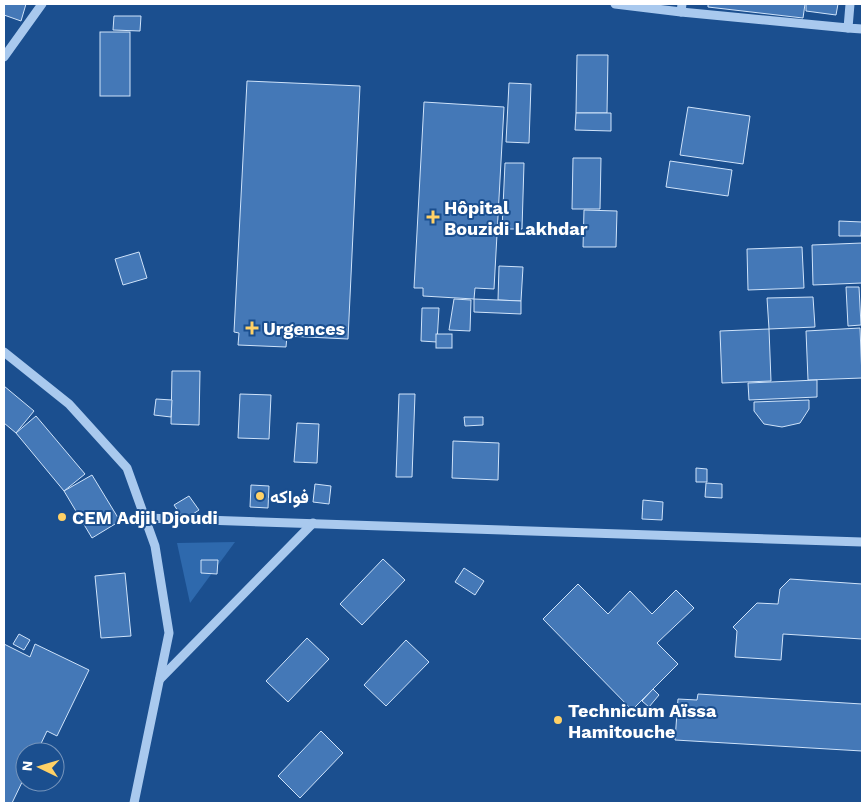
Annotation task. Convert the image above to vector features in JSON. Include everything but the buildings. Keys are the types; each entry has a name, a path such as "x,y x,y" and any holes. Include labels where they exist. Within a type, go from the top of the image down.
{"street":[{"path":"4,58 42,4"},
{"path":"615,4 682,8 862,29"},
{"path":"848,28 850,4"},
{"path":"4,352 69,404 127,468 155,546 169,633 134,803"},
{"path":"145,518 862,542"},
{"path":"159,680 313,523"}],"shaded area":[{"path":"235,542 190,603 177,543"}],"place":[{"name":"Hôpital Bouzidi Lakhdar","path":"433,217"},
{"name":"Urgences","path":"252,328"},
{"name":"فواكه","path":"260,496"},
{"name":"CEM Adjil Djoudi","path":"62,517"},
{"name":"Technicum Aïssa Hamitouche","path":"558,720"}]}
